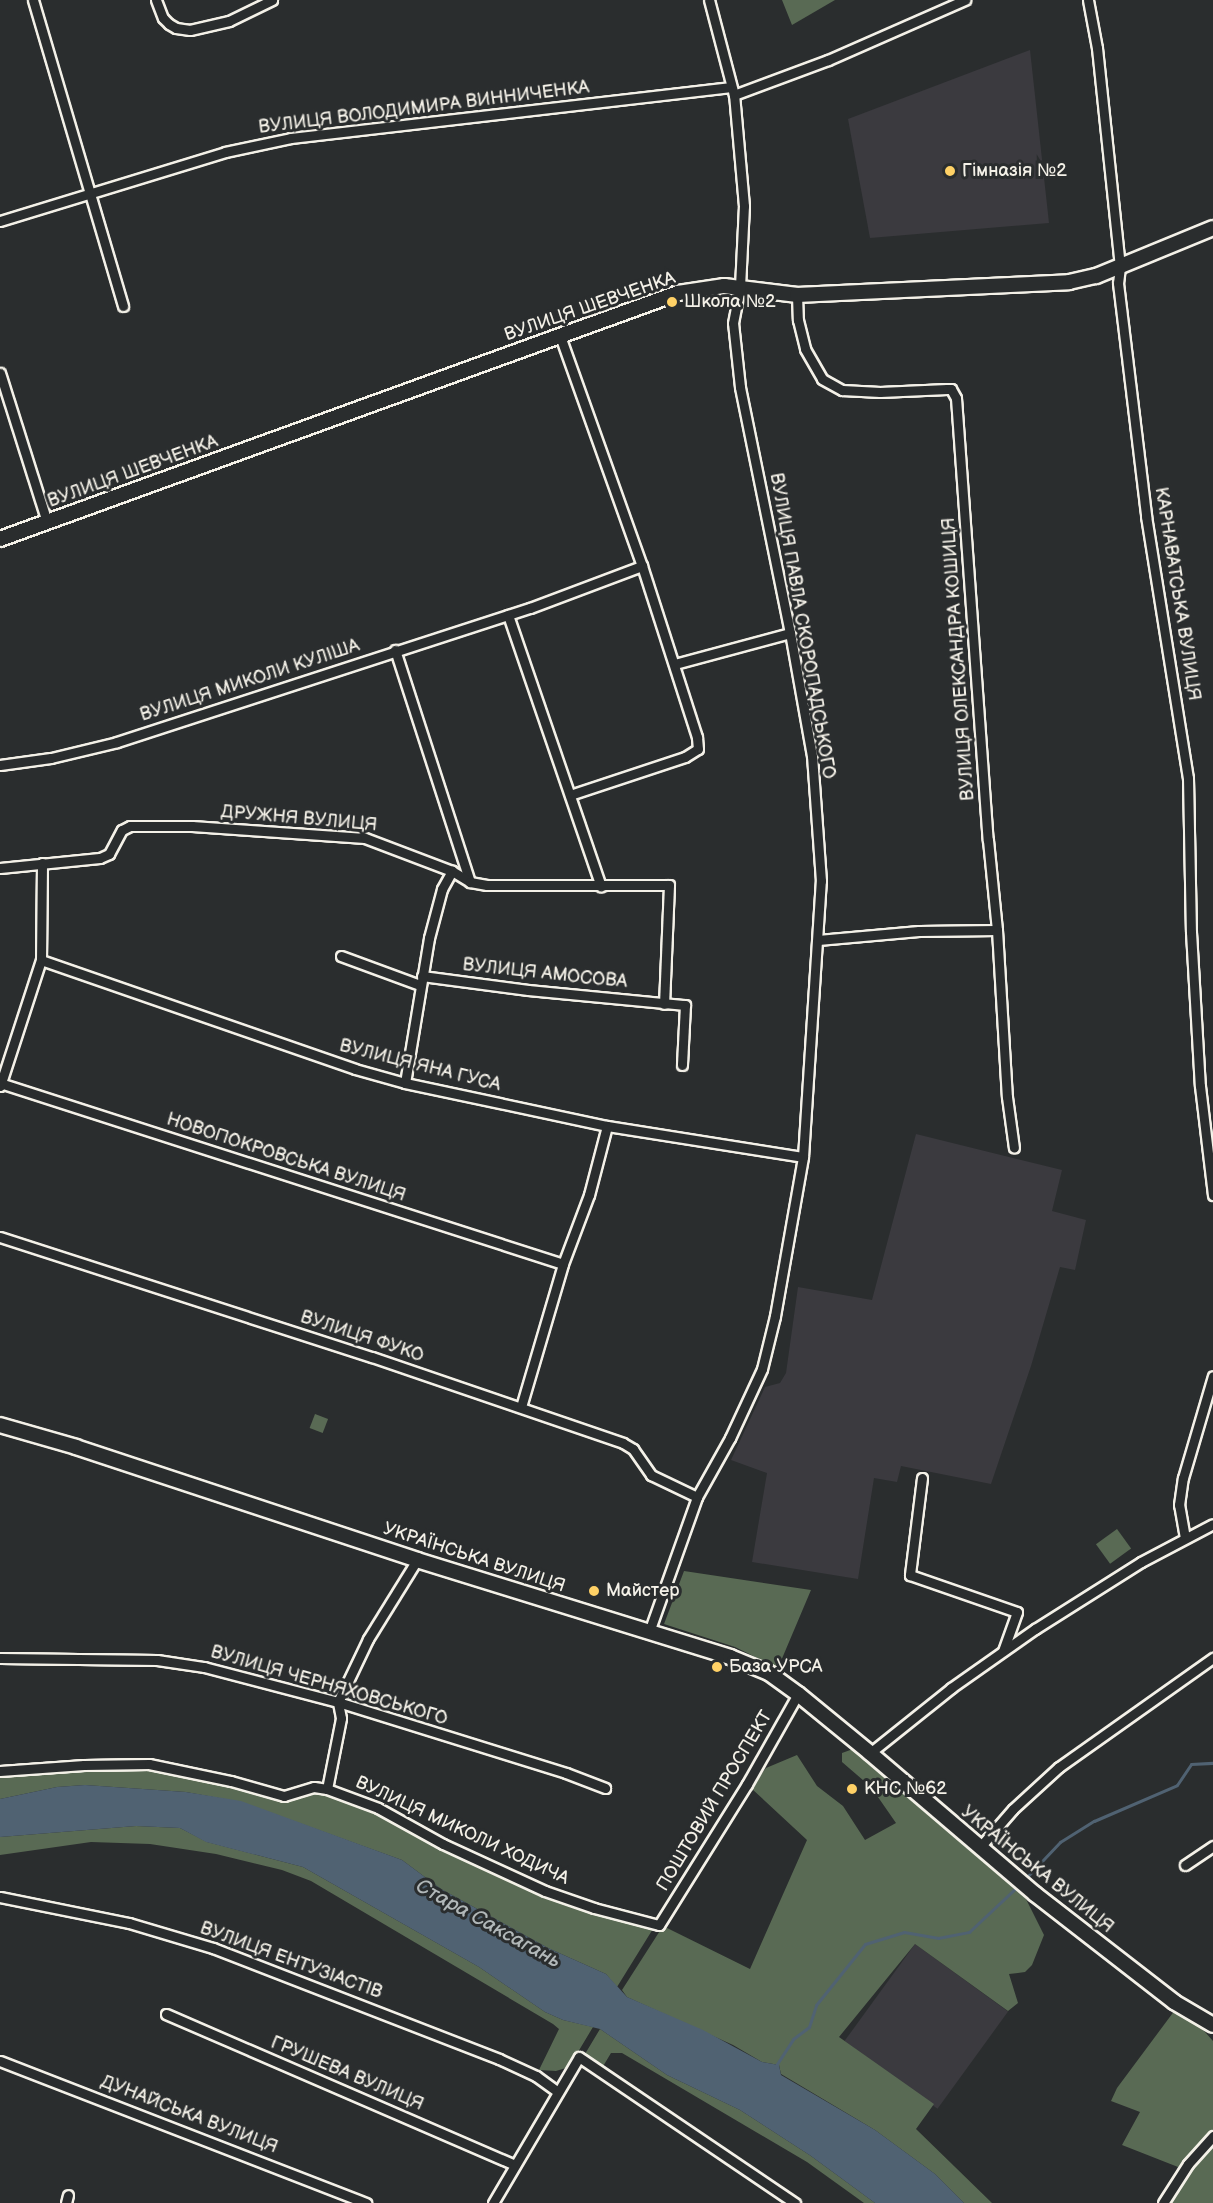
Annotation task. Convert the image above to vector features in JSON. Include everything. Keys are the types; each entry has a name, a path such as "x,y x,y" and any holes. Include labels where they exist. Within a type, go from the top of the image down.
{"street":[{"path":"33,0 123,306"},
{"path":"156,0 163,18 169,24 176,28 190,30 229,21 272,0"},
{"name":"ВУЛИЦЯ ПАВЛА СКОРОПАДСЬКОГО","path":"649,1632 697,1497 730,1438 762,1369 791,1234 803,1157 821,881 812,756 790,633 740,387 733,323 740,287 744,206 733,91 709,0"},
{"name":"ВУЛИЦЯ ВОЛОДИМИРА ВИННИЧЕНКА","path":"0,220 225,152 291,138 733,91 828,60 965,0"},
{"name":"КАРНАВАТСЬКА ВУЛИЦЯ","path":"1088,0 1097,48 1120,267 1118,283 1146,516 1188,778 1191,933 1200,1086 1213,1195"},
{"name":"ВУЛИЦЯ ШЕВЧЕНКА","path":"0,539 678,293 707,288 740,287 762,292 797,295 1069,282 1096,276 1120,267 1213,228"},
{"name":"ВУЛИЦЯ ОЛЕКСАНДРА КОШИЦЯ","path":"797,295 798,320 805,349 822,379 842,390 880,392 951,389 956,398 988,840 997,930 1006,1097 1014,1149"},
{"path":"561,336 675,664 697,736 698,749 685,757 570,795"},
{"path":"0,373 47,522"},
{"name":"ВУЛИЦЯ МИКОЛИ КУЛІША","path":"0,765 51,758 117,742 508,615 642,566"},
{"path":"508,615 601,886"},
{"path":"675,664 790,633"},
{"path":"395,650 470,882"},
{"name":"ДРУЖНЯ ВУЛИЦЯ","path":"0,868 109,854 122,831 130,826 171,826 364,838 452,871 470,882 487,885 669,885 664,1004"},
{"path":"0,1084 41,960 42,863"},
{"path":"405,1083 421,981 442,889 452,871"},
{"path":"818,940 919,931 997,930"},
{"name":"ВУЛИЦЯ АМОСОВА","path":"341,956 421,981 685,1005 682,1065"},
{"name":"ВУЛИЦЯ ЯНА ГУСА","path":"41,960 355,1069 405,1083 607,1126 803,1157"},
{"name":"НОВОПОКРОВСЬКА ВУЛИЦЯ","path":"0,1084 562,1264"},
{"path":"521,1407 562,1264 589,1195 607,1126"},
{"name":"ВУЛИЦЯ ФУКО","path":"0,1237 521,1407 623,1443 633,1449 651,1475 697,1497"},
{"path":"1185,1538 1179,1505 1183,1478 1213,1376"},
{"name":"УКРАЇНСЬКА ВУЛИЦЯ","path":"0,1425 142,1467 417,1560 649,1632 769,1673 870,1753 1035,1893 1207,2022 1213,2034"},
{"path":"922,1478 910,1575 1017,1612 1003,1651"},
{"path":"870,1753 951,1688 1003,1651 1141,1562 1213,1524"},
{"path":"327,1788 341,1718 338,1702 368,1640 417,1560"},
{"name":"ВУЛИЦЯ ЧЕРНЯХОВСЬКОГО","path":"0,1658 157,1660 204,1667 338,1702 566,1773 604,1788"},
{"path":"980,1847 1013,1809 1059,1767 1213,1658"},
{"name":"ПОШТОВИЙ ПРОСПЕКТ","path":"659,1925 747,1784 798,1694"},
{"name":"ВУЛИЦЯ МИКОЛИ ХОДИЧА","path":"0,1771 84,1765 149,1764 231,1781 284,1796 314,1787 327,1788 378,1808 443,1844 545,1891 594,1908 659,1925"},
{"path":"1185,1865 1213,1845"},
{"name":"ВУЛИЦЯ ЕНТУЗІАСТІВ","path":"0,1897 129,1923 213,1948 499,2059 536,2076 558,2092"},
{"name":"ГРУШЕВА ВУЛИЦЯ","path":"166,2014 515,2165"},
{"path":"493,2203 579,2057 795,2203"},
{"name":"ДУНАЙСЬКА ВУЛИЦЯ","path":"0,2061 256,2158 366,2203"},
{"path":"1163,2203 1188,2164 1213,2136"}],"shaded area":[{"name":"Гімназія №2","path":"1030,50 1049,223 870,238 848,119"},
{"path":"916,1134 1062,1170 1052,1211 1086,1220 1075,1270 1060,1267 1031,1366 991,1484 901,1466 897,1482 874,1478 858,1579 752,1562 767,1473 731,1460 765,1387 780,1383 786,1373 798,1287 872,1300"},
{"path":"915,1944 1008,2012 938,2109 844,2041"}],"green space":[{"path":"782,0 835,0 792,25"},
{"path":"315,1414 328,1419 323,1433 310,1428"},
{"path":"1117,1529 1131,1548 1110,1564 1096,1544"},
{"path":"684,1571 811,1590 778,1668 735,1647 664,1624"},
{"path":"853,1749 1025,1897 1044,1935 1032,1965 1025,1972 1009,1974 1018,2003 1008,2011 915,1944 839,2037 934,2104 916,2129 992,2203 964,2203 935,2174 875,2130 781,2074 779,2065 762,2062 733,2045 627,1997 622,1990 663,1926 750,1969 807,1840 751,1788 766,1768 797,1755 817,1786 843,1806 865,1840 896,1823 871,1787 842,1762 842,1753"},
{"path":"149,1764 284,1796 327,1789 545,1891 656,1924 617,1987 606,1974 548,1948 441,1889 402,1860 241,1802 186,1792 85,1785 57,1787 0,1799 0,1771"},
{"path":"136,1826 180,1828 207,1842 303,1867 479,1967 545,2012 563,2020 593,2027 569,2067 556,2071 539,2070 559,2029 553,2024 311,1881 282,1870 216,1854 150,1844 91,1842 0,1855 0,1837"},
{"path":"1175,2010 1198,2024 1213,2041 1213,2203 1159,2203 1171,2186 1178,2167 1122,2145 1140,2112 1111,2101 1117,2088"},
{"path":"600,2029 667,2075 740,2110 811,2156 875,2203 864,2203 807,2162 622,2053 611,2053 602,2068 585,2054"}],"water":[{"name":"Стара Саксагань","path":"85,1785 186,1792 241,1801 402,1860 441,1889 548,1948 606,1974 627,1997 703,2030 762,2062 779,2065 781,2075 875,2130 935,2174 964,2203 875,2203 811,2156 740,2110 667,2075 600,2029 563,2020 545,2012 479,1967 303,1867 206,1842 180,1828 136,1826 0,1837 0,1799 57,1787"}],"waterway":[{"path":"1025,1879 1060,1842 1094,1821 1177,1785 1191,1764 1213,1763"},
{"path":"775,2067 793,2039 809,2027 816,2005 865,1944 904,1932 938,1938 969,1932 1018,1886"}],"place":[{"name":"Гімназія №2","path":"950,171"},
{"name":"Школа №2","path":"672,302"},
{"name":"Майстер","path":"594,1591"},
{"name":"База УРСА","path":"717,1667"},
{"name":"КНС №62","path":"852,1789"}]}
